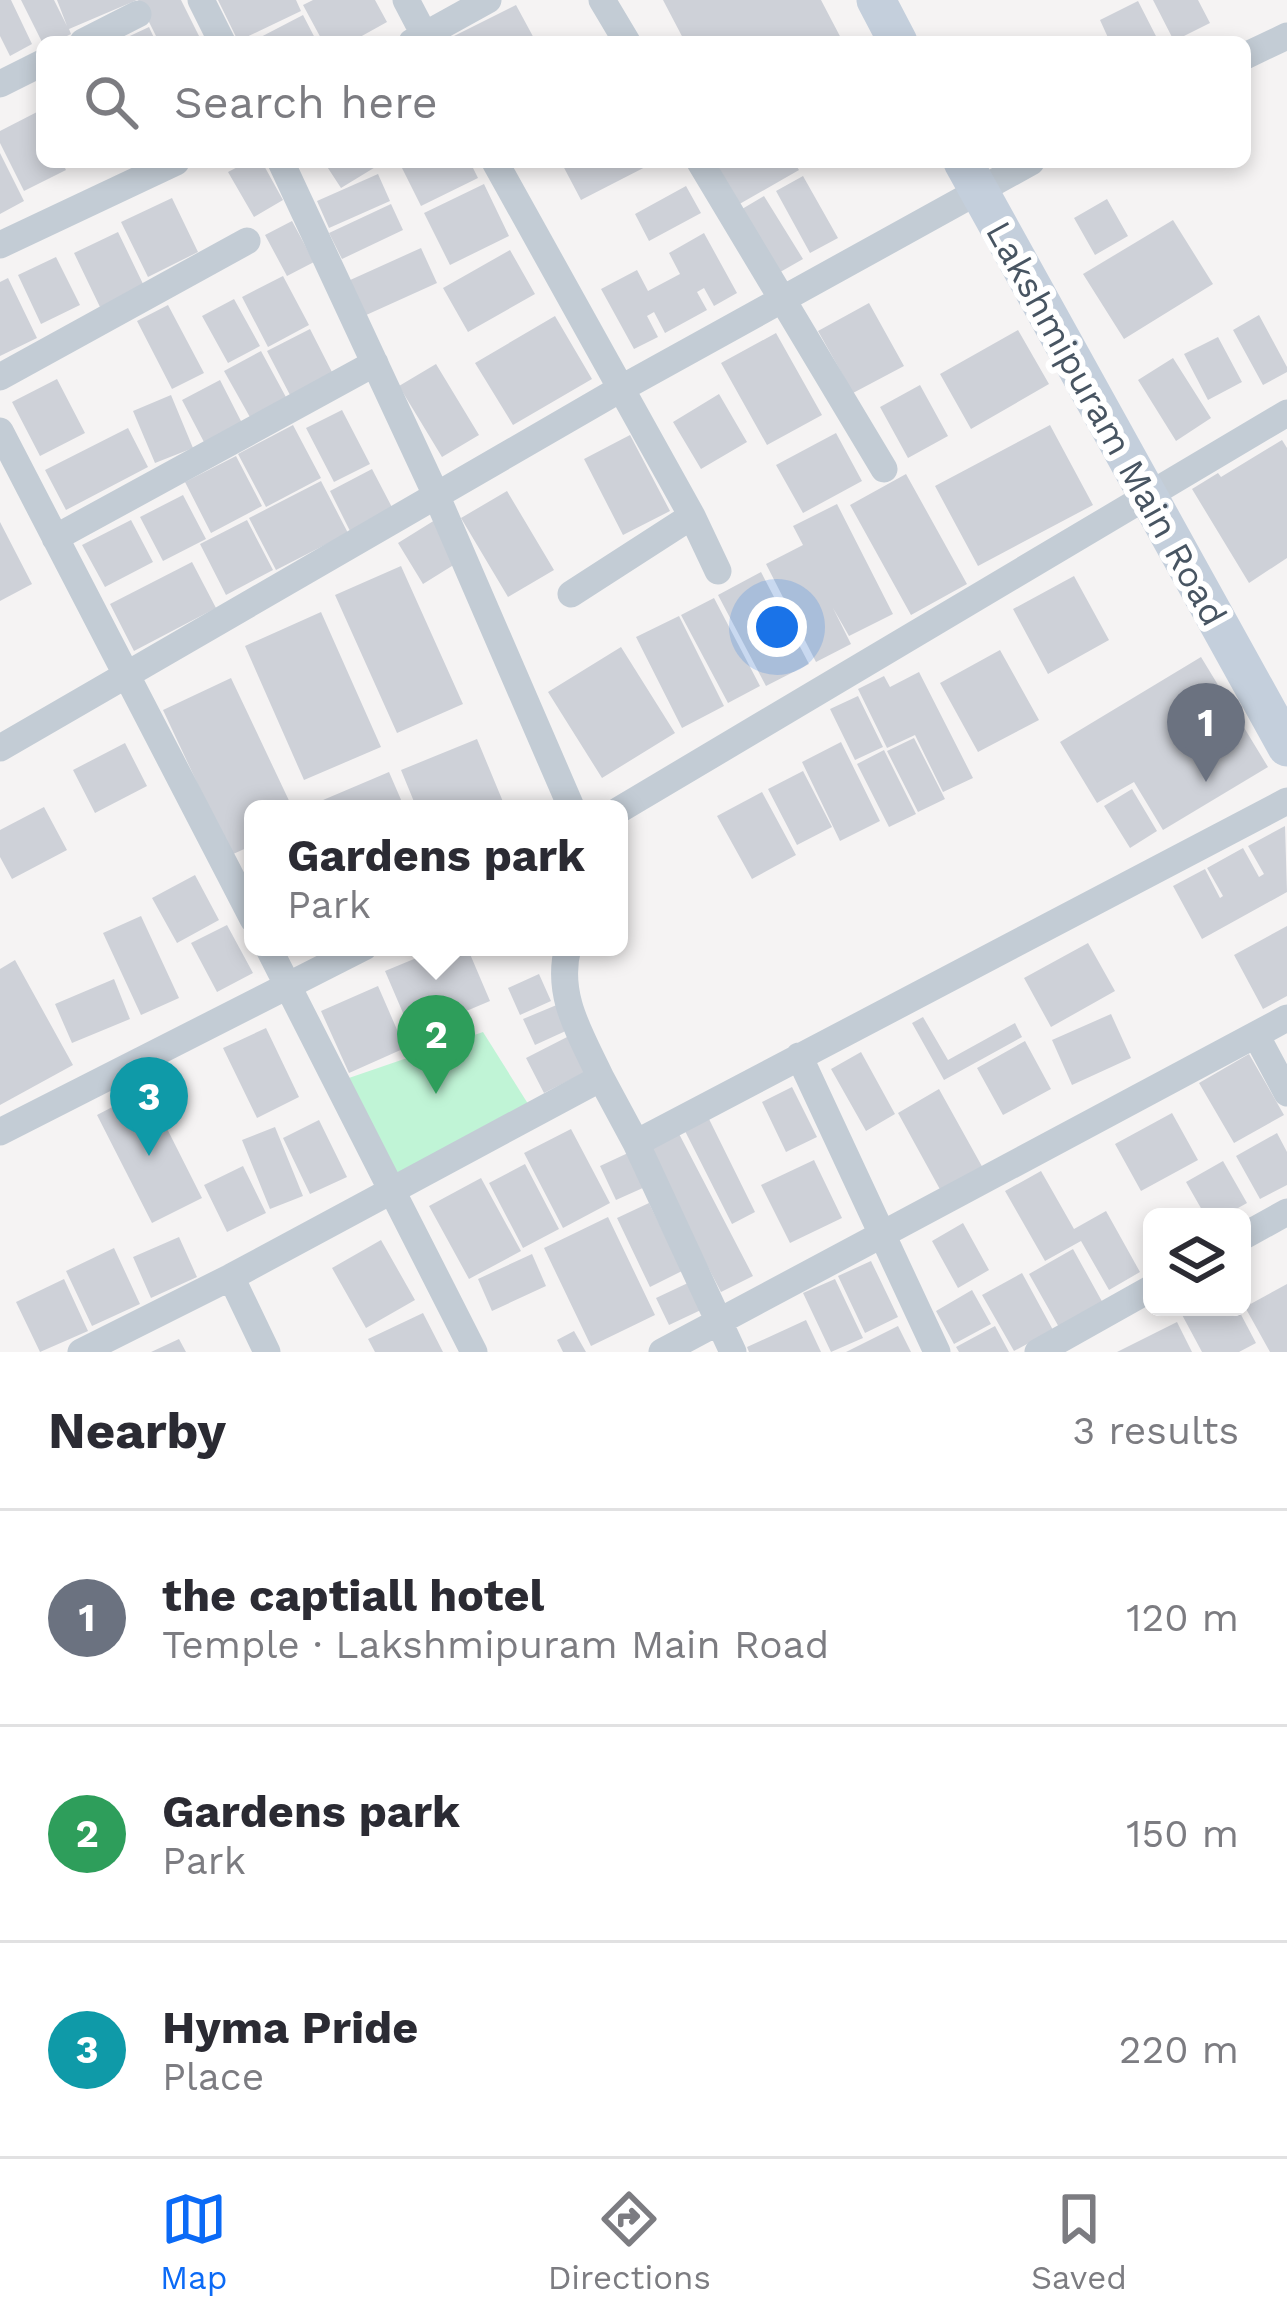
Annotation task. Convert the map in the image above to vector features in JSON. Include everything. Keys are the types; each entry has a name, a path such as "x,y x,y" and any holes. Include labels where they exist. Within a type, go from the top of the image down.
{"street":[{"path":"201,0 219,36"},
{"path":"406,0 420,36"},
{"path":"428,36 488,0"},
{"path":"602,0 623,36"},
{"path":"876,0 895,36"},
{"path":"95,36 138,14"},
{"path":"1251,53 1287,36"},
{"path":"0,84 36,66"},
{"path":"0,245 163,168"},
{"path":"284,168 437,496 568,800"},
{"path":"498,168 718,571"},
{"path":"704,168 884,469"},
{"path":"0,748 783,299 970,175 1003,168"},
{"name":"Lakshmipuram Main Road","path":"970,175 1287,747"},
{"path":"0,377 247,241"},
{"path":"55,538 375,363"},
{"path":"628,805 1287,413"},
{"path":"0,431 244,901"},
{"path":"571,594 692,516"},
{"path":"636,1143 1287,801"},
{"path":"272,956 474,1352"},
{"path":"0,1132 347,956"},
{"path":"565,956 563,992 733,1352"},
{"path":"662,1352 1287,1018"},
{"path":"1256,1035 1287,1093"},
{"path":"799,1056 937,1352"},
{"path":"81,1352 601,1078"},
{"path":"1251,1232 1287,1212"},
{"path":"231,1277 267,1352"},
{"path":"1038,1352 1143,1293"}],"green space":[{"path":"483,1032 530,1107 395,1181 343,1080"}],"building":[{"path":"0,0 11,0 32,44 10,56 0,36"},
{"path":"21,0 54,0 67,26 57,0 137,0 69,29 67,36 39,36"},
{"path":"138,0 181,0 199,36 156,36"},
{"path":"218,0 296,0 301,11 248,36 236,36"},
{"path":"313,0 375,0 387,22 362,36 320,36 303,5"},
{"path":"663,0 821,0 840,36 682,36"},
{"path":"1153,0 1198,0 1210,23 1184,36 1171,36"},
{"path":"1138,1 1156,36 1107,36 1100,20"},
{"path":"516,5 533,36 454,36"},
{"path":"303,15 314,36 263,36"},
{"path":"149,27 153,36 130,36"},
{"path":"36,113 36,168 66,170 24,191 0,143 0,131"},
{"path":"0,153 24,201 0,214"},
{"path":"265,168 283,200 254,217 228,172"},
{"path":"328,168 374,168 341,188"},
{"path":"402,168 473,168 478,178 421,206"},
{"path":"564,168 643,168 581,200"},
{"path":"715,168 799,170 736,206"},
{"path":"378,174 390,201 329,228 317,201"},
{"path":"803,176 838,238 810,253 776,191"},
{"path":"484,184 509,236 450,265 424,213"},
{"path":"686,186 701,213 649,241 635,214"},
{"path":"764,196 803,259 775,275 737,212"},
{"path":"172,198 198,252 148,277 121,222"},
{"path":"1107,199 1128,236 1095,255 1074,218"},
{"path":"391,204 403,230 342,259 329,233"},
{"path":"1173,220 1213,284 1124,339 1083,274"},
{"path":"292,221 314,262 287,276 265,235"},
{"path":"118,232 144,286 100,307 74,253"},
{"path":"704,233 737,293 714,306 704,288 697,292 707,310 665,333 654,312 647,316 658,337 634,349 601,289 637,270 648,291 680,274 669,253"},
{"path":"421,248 437,283 364,316 348,281"},
{"path":"510,250 535,294 468,332 443,288"},
{"path":"56,257 80,305 41,324 18,275"},
{"path":"283,276 309,325 268,347 242,297"},
{"path":"8,278 37,338 0,356 0,282"},
{"path":"234,299 260,346 228,363 202,316"},
{"path":"869,303 904,366 853,393 818,331"},
{"path":"168,305 204,373 172,389 137,321"},
{"path":"1259,315 1287,367 1287,372 1263,385 1233,330"},
{"path":"555,316 592,379 513,425 475,363"},
{"path":"310,329 333,374 290,395 267,351"},
{"path":"1018,330 1049,384 971,429 940,374"},
{"path":"776,333 822,415 767,445 721,363"},
{"path":"1218,337 1242,382 1208,400 1184,354"},
{"path":"261,351 287,399 251,419 224,371"},
{"path":"1173,358 1211,418 1176,441 1138,380"},
{"path":"436,364 479,435 442,457 399,386"},
{"path":"57,379 85,433 40,456 12,402"},
{"path":"220,380 243,425 205,444 182,400"},
{"path":"920,385 948,436 908,458 880,407"},
{"path":"719,394 747,442 701,469 673,422"},
{"path":"171,395 193,448 155,463 133,411"},
{"path":"342,410 370,464 334,482 306,428"},
{"path":"293,425 321,478 266,507 238,454"},
{"path":"1050,425 1093,505 978,566 935,486"},
{"path":"128,428 148,467 66,510 45,470"},
{"path":"836,433 862,481 803,513 776,465"},
{"path":"630,435 670,511 623,535 584,459"},
{"path":"1282,440 1287,448 1287,558 1249,583 1192,489"},
{"path":"236,456 262,506 211,533 185,482"},
{"path":"372,469 395,513 352,535 330,491"},
{"path":"906,474 967,584 911,615 850,505"},
{"path":"321,481 348,533 276,570 249,518"},
{"path":"507,491 554,570 508,597 461,518"},
{"path":"183,495 206,539 163,561 140,517"},
{"path":"837,504 893,614 849,636 833,608 851,644 816,662 766,564 803,545 793,526"},
{"path":"131,520 153,562 105,587 82,545"},
{"path":"247,520 273,570 226,595 200,544"},
{"path":"435,520 460,561 423,584 398,543"},
{"path":"0,522 32,584 0,601"},
{"path":"192,562 216,608 134,651 110,604"},
{"path":"401,566 463,704 397,733 335,595"},
{"path":"761,572 809,664 766,686 718,595"},
{"path":"1074,576 1109,640 1048,674 1013,609"},
{"path":"714,598 760,686 728,703 681,615"},
{"path":"321,612 381,747 304,780 245,646"},
{"path":"679,616 724,706 682,728 636,637"},
{"path":"621,647 675,733 602,778 548,692"},
{"path":"1000,650 1039,720 978,752 940,683"},
{"path":"1201,657 1268,767 1163,830 1134,782 1097,803 1060,742"},
{"path":"919,672 973,778 943,792 915,735 887,748 858,689 884,676 890,687"},
{"path":"231,678 289,800 244,800 244,849 231,855 163,710"},
{"path":"858,696 883,747 855,760 830,709"},
{"path":"914,738 945,799 918,812 887,751"},
{"path":"477,739 502,800 413,800 401,770"},
{"path":"841,742 880,821 840,841 802,762"},
{"path":"125,743 147,786 95,813 73,770"},
{"path":"884,750 916,814 889,827 857,764"},
{"path":"803,771 832,827 797,845 768,789"},
{"path":"389,772 401,800 323,800"},
{"path":"1132,789 1157,831 1130,848 1104,806"},
{"path":"762,792 796,855 752,879 717,816"},
{"path":"44,807 67,850 12,879 0,857 0,830"},
{"path":"1285,826 1287,892 1202,939 1173,886 1205,869 1220,898 1207,868 1243,848 1259,877 1264,874 1248,846"},
{"path":"195,875 219,920 177,943 152,898"},
{"path":"141,916 179,998 141,1015 103,933"},
{"path":"227,925 253,973 217,992 191,943"},
{"path":"1287,926 1287,996 1263,1009 1234,955"},
{"path":"1088,943 1115,991 1051,1027 1024,978"},
{"path":"421,956 471,956 490,1001 412,1034 385,971"},
{"path":"15,960 73,1065 0,1105 0,969"},
{"path":"539,974 551,1001 520,1015 508,988"},
{"path":"114,979 130,1019 72,1043 55,1004"},
{"path":"378,986 405,1048 349,1073 321,1011"},
{"path":"559,1004 570,1029 535,1045 523,1019"},
{"path":"1111,1014 1131,1058 1072,1085 1052,1040"},
{"path":"923,1017 948,1060 1015,1023 1022,1037 944,1080 912,1023"},
{"path":"266,1028 299,1097 257,1118 223,1048"},
{"path":"571,1035 590,1070 544,1093 526,1058"},
{"path":"1025,1041 1051,1089 1003,1115 977,1068"},
{"path":"861,1052 895,1114 866,1131 831,1069"},
{"path":"1249,1054 1284,1115 1234,1143 1199,1083"},
{"path":"792,1087 817,1137 786,1152 762,1102"},
{"path":"147,1089 202,1198 152,1223 97,1115"},
{"path":"939,1089 984,1170 942,1193 898,1113"},
{"path":"1172,1113 1198,1160 1141,1191 1115,1144"},
{"path":"709,1119 755,1212 732,1224 685,1131"},
{"path":"319,1120 347,1177 310,1194 283,1138"},
{"path":"275,1127 303,1196 270,1209 242,1140"},
{"path":"571,1129 610,1203 563,1228 524,1153"},
{"path":"677,1130 753,1276 721,1292 645,1146"},
{"path":"1277,1133 1287,1152 1287,1185 1260,1199 1236,1156"},
{"path":"628,1153 645,1187 616,1200 600,1166"},
{"path":"814,1160 842,1218 790,1243 761,1185"},
{"path":"1223,1161 1247,1203 1238,1208 1201,1208 1186,1182"},
{"path":"525,1164 559,1229 523,1248 489,1183"},
{"path":"243,1166 266,1213 227,1232 204,1185"},
{"path":"1041,1171 1074,1229 1106,1211 1140,1272 1109,1290 1081,1241 1045,1261 1005,1191"},
{"path":"481,1178 521,1251 469,1279 429,1206"},
{"path":"649,1203 682,1271 650,1287 617,1218"},
{"path":"608,1217 655,1315 591,1346 544,1248"},
{"path":"963,1223 989,1270 958,1288 932,1241"},
{"path":"179,1237 197,1277 151,1298 133,1257"},
{"path":"381,1240 415,1300 366,1328 332,1268"},
{"path":"114,1248 140,1304 92,1326 66,1271"},
{"path":"1073,1249 1104,1305 1060,1329 1029,1274"},
{"path":"532,1254 546,1286 492,1311 478,1279"},
{"path":"871,1261 898,1317 865,1333 838,1276"},
{"path":"1022,1273 1053,1330 1014,1351 982,1295"},
{"path":"64,1279 88,1331 40,1352 16,1302"},
{"path":"835,1279 863,1338 831,1352 803,1293"},
{"path":"690,1282 703,1309 669,1325 656,1298"},
{"path":"1287,1284 1287,1352 1270,1352 1250,1316 1251,1304"},
{"path":"972,1290 991,1324 954,1344 936,1311"},
{"path":"423,1313 443,1352 375,1352 368,1339"},
{"path":"1183,1316 1242,1316 1256,1343 1239,1352 1202,1352"},
{"path":"806,1320 821,1352 749,1352 747,1347"},
{"path":"1177,1322 1192,1352 1117,1352"},
{"path":"898,1326 911,1352 846,1352"},
{"path":"995,1326 1009,1352 959,1352 956,1347"},
{"path":"574,1331 586,1352 563,1352 557,1340"},
{"path":"179,1339 186,1352 151,1352"}],"place":[{"name":"the captiall hotel","path":"1206,782"},
{"name":"Gardens park","path":"436,1094"},
{"name":"Hyma Pride","path":"149,1156"}]}
